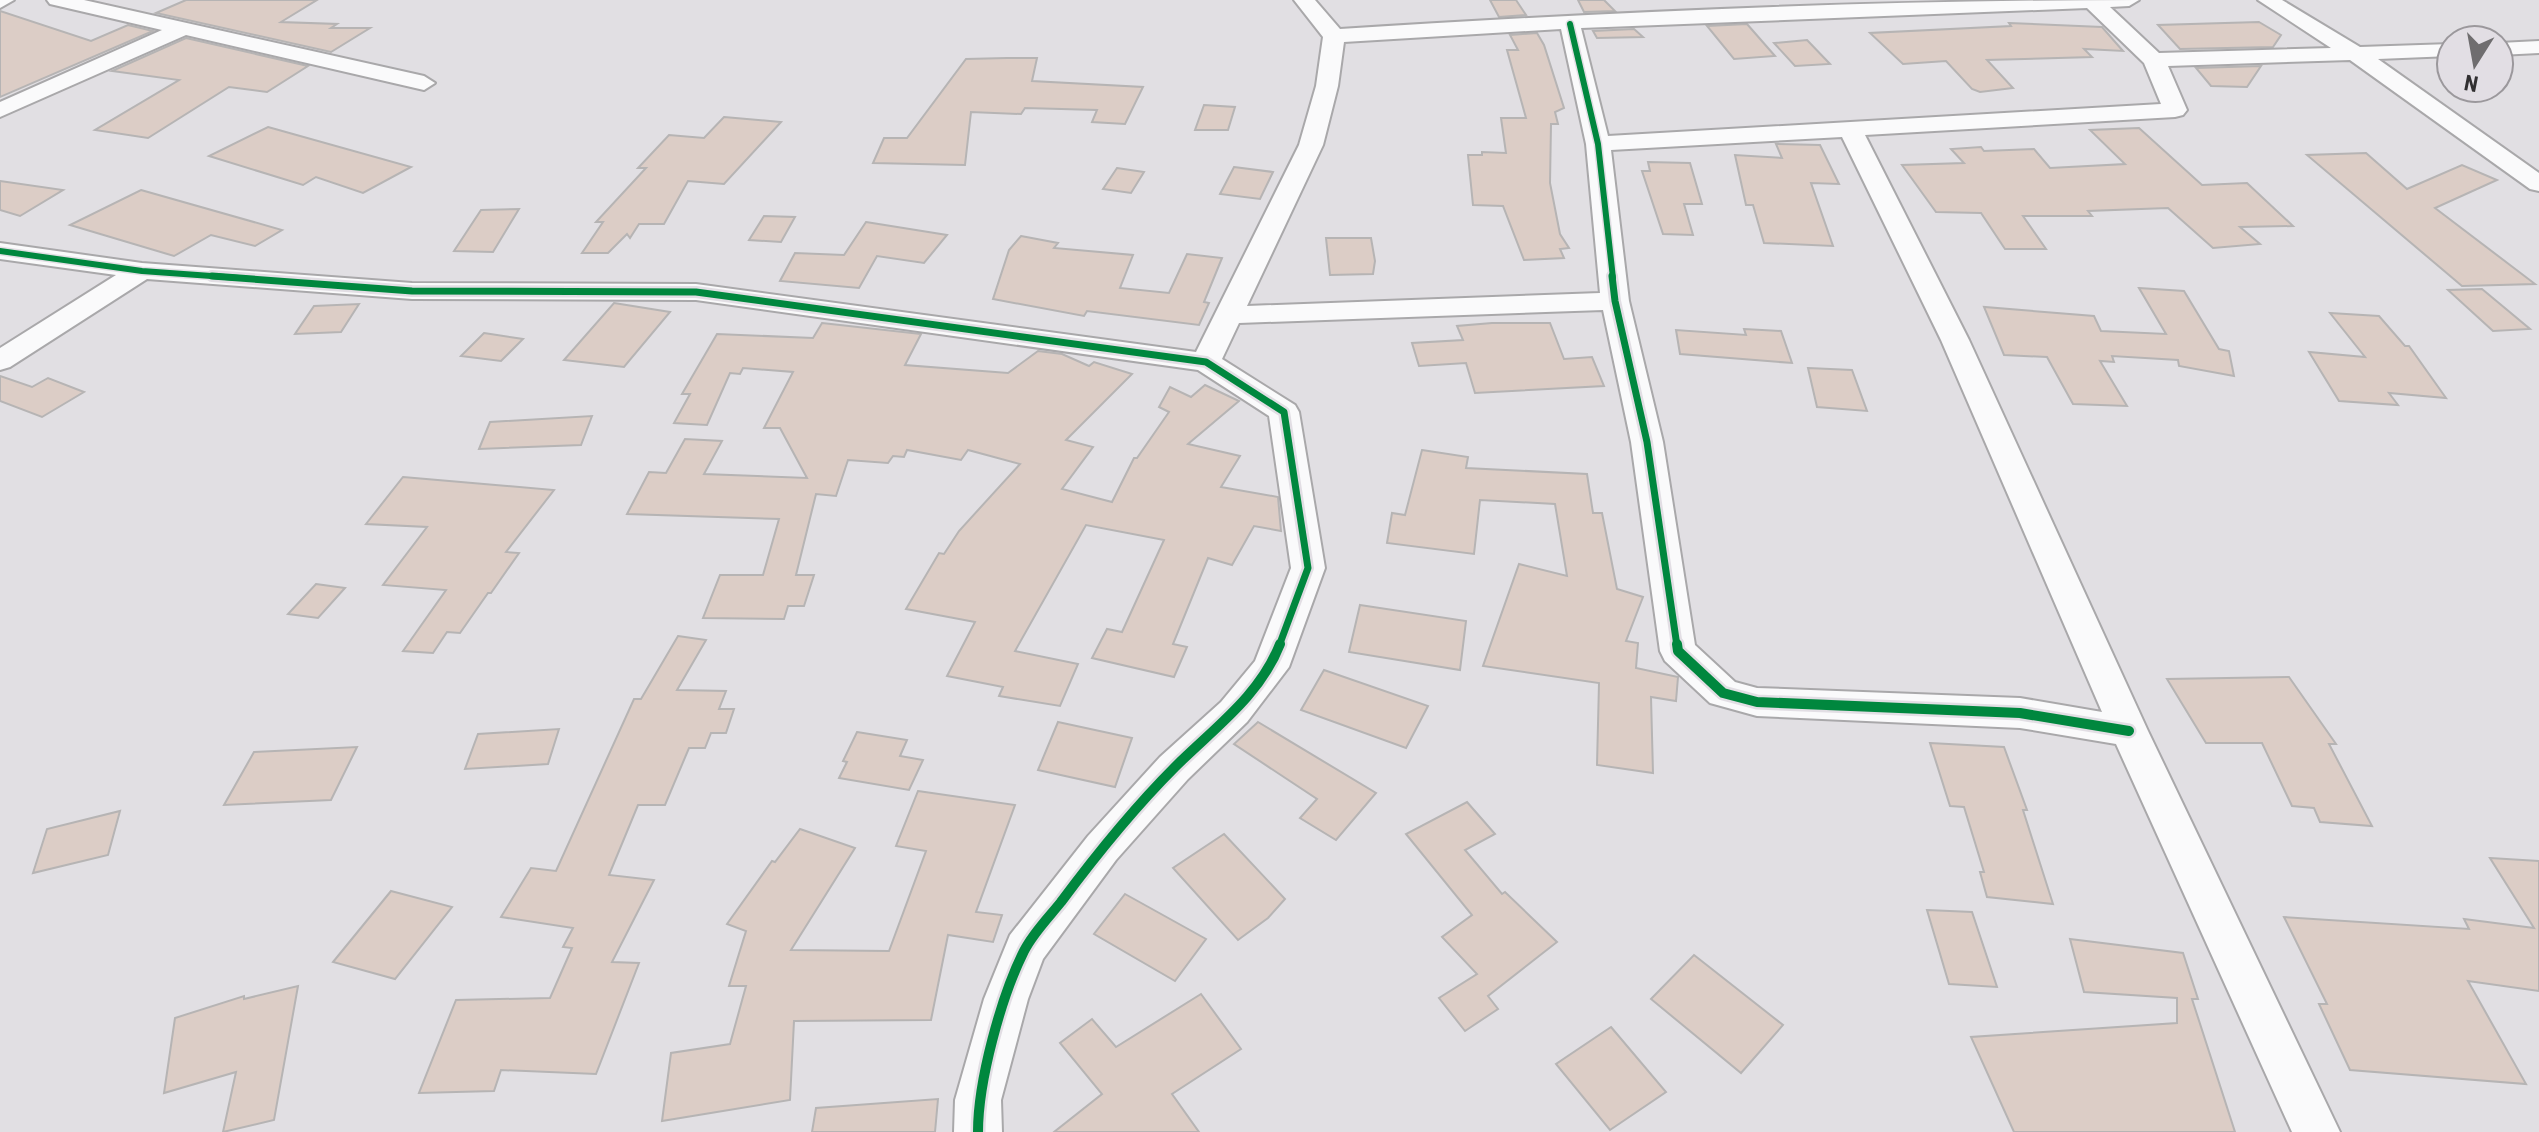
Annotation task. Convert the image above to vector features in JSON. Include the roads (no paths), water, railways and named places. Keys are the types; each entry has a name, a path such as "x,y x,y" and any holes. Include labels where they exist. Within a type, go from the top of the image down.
{"street":[{"path":"57,0 424,83"},
{"path":"1206,362 1311,145 1327,86 1334,36 1304,0"},
{"path":"1334,36 2129,0"},
{"path":"2268,0 2352,51 2539,184"},
{"path":"1598,144 2175,110 2154,60 2094,3"},
{"path":"1570,24 1598,144 1615,301 1647,442 1678,651 1723,693 1757,702 2020,713 2129,731"},
{"path":"0,110 185,28"},
{"path":"2515,48 2539,47"},
{"path":"2154,60 2435,50"},
{"path":"1850,130 1955,340 2129,731 2316,1132"},
{"path":"0,251 142,271 412,291 696,292 1206,362 1284,412 1308,568 1271,667 1234,712 1174,768 1102,848 1025,949 1006,999 978,1100 978,1132"},
{"path":"0,361 142,271"},
{"path":"1229,315 1615,301"}]}
